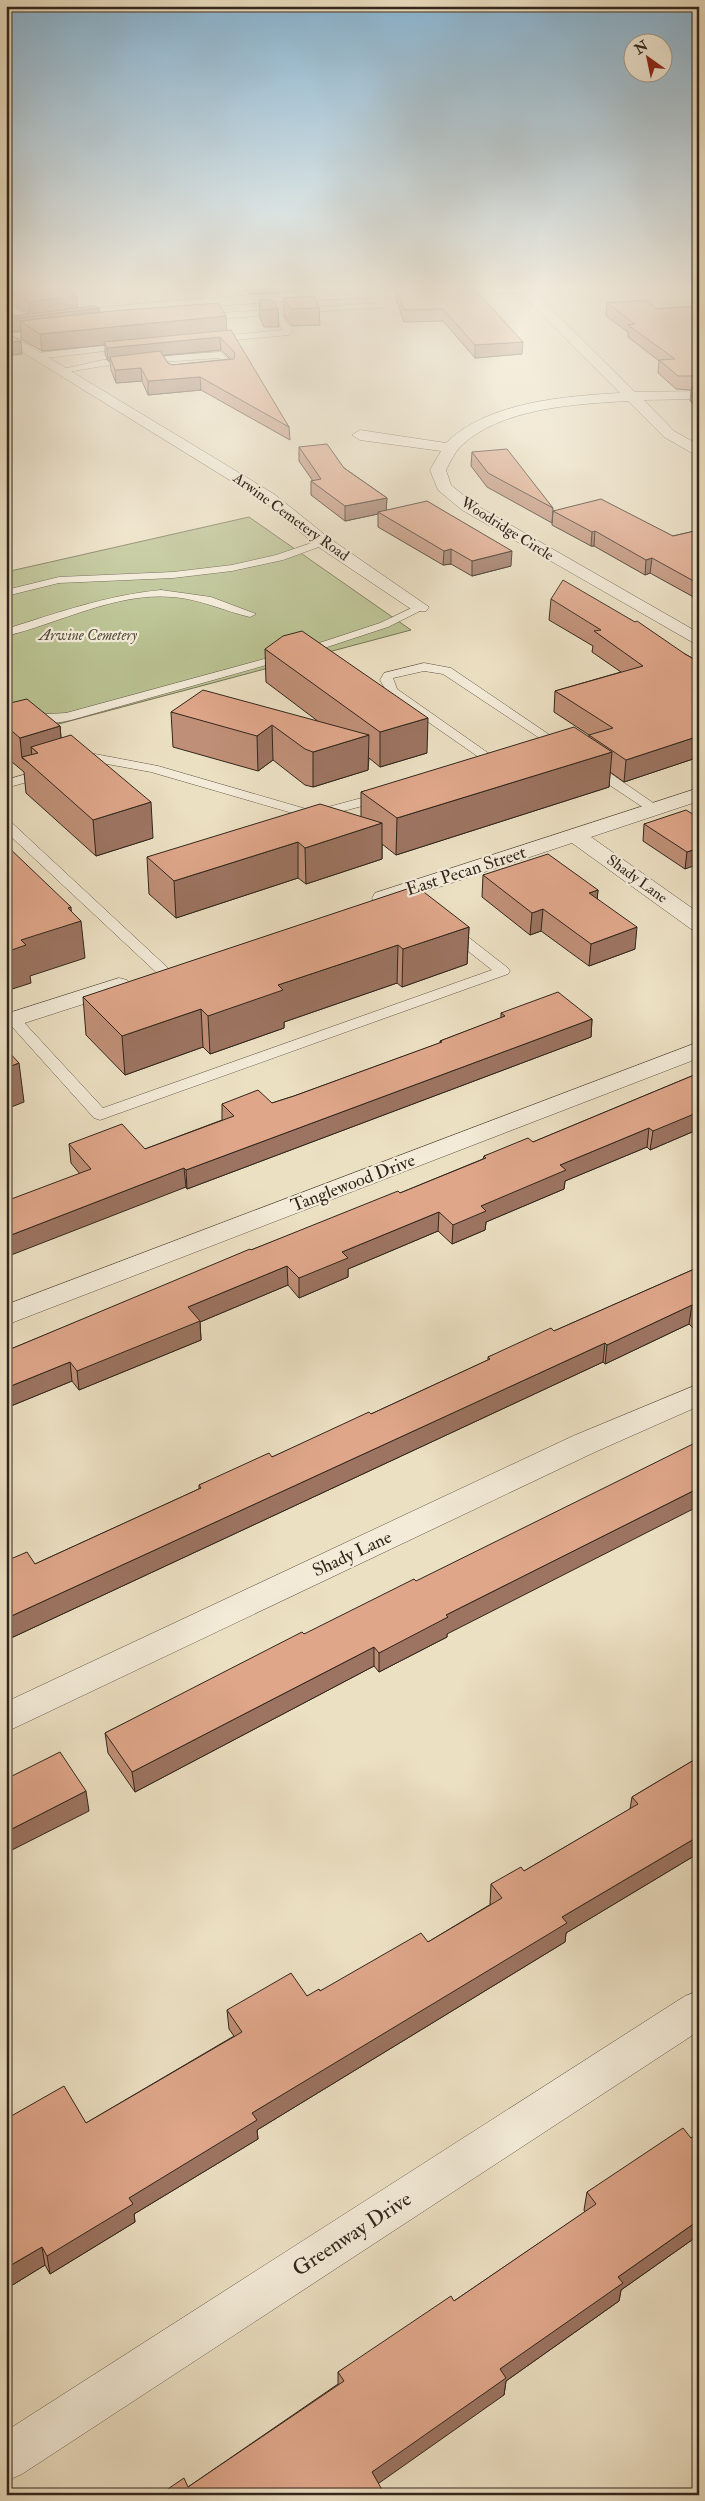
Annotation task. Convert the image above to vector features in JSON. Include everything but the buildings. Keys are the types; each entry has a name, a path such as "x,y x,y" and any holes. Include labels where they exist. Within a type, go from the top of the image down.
{"street":[{"name":"Arwine Cemetery Road","path":"118,405 268,497 323,542 420,607"},
{"name":"Woodridge Circle","path":"555,405 525,409 475,428 449,448 441,462 438,470 444,487 468,507 699,641"},
{"path":"638,405 669,434 699,452"},
{"path":"360,435 449,448"},
{"name":"East Pecan Street","path":"365,904 410,898 575,835 699,794"},
{"name":"Shady Lane","path":"575,835 699,924"},
{"path":"10,1021 156,973"},
{"name":"Tanglewood Drive","path":"6,1316 699,1050"},
{"name":"Shady Lane","path":"6,1718 584,1444 699,1394"},
{"name":"Greenway Drive","path":"6,2458 699,2009"}],"lane":[{"path":"6,593 59,580 173,575 232,568 279,558 323,542"},
{"path":"6,633 138,596 162,593 206,599 250,614"},
{"path":"6,709 21,718 40,721 67,717 305,651 384,625 420,607"},
{"path":"476,768 499,761 392,691 386,680 388,676 424,667 447,671 561,746 540,749"},
{"path":"6,784 95,758 153,769 313,815 394,793"},
{"path":"582,760 655,808"},
{"path":"6,825 156,973"},
{"path":"10,1021 100,1115 503,971 441,922"}],"green space":[{"name":"Arwine Cemetery","path":"249,517 411,630 6,738 6,572"}]}
